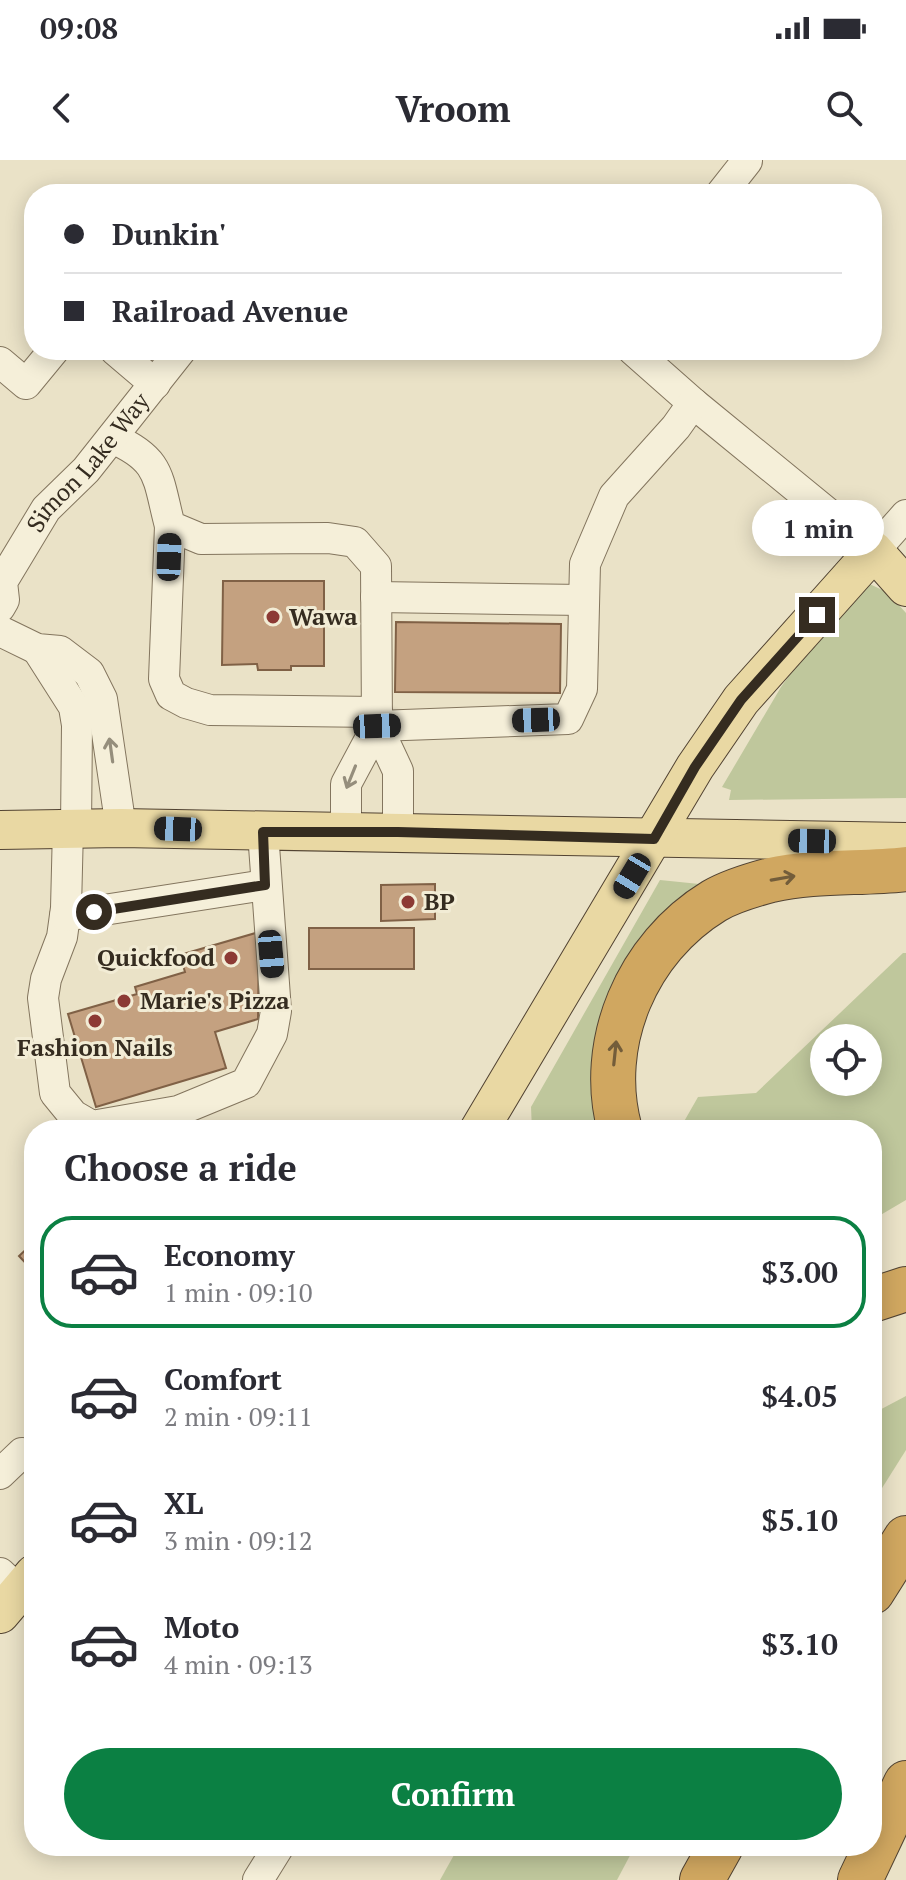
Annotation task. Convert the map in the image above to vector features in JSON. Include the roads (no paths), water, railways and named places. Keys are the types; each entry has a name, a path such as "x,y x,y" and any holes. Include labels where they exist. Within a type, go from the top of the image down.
{"highway":[{"path":"618,1120 614,1073 619,1028 647,966 677,930 713,901 770,881 806,875 906,869"},
{"path":"882,1273 906,1266"},
{"path":"882,1297 906,1289"},
{"path":"882,1576 906,1538"},
{"path":"882,1834 906,1783"},
{"path":"702,1880 715,1856"},
{"path":"860,1880 871,1856"}],"main road":[{"path":"485,1120 695,767 741,700 874,551 906,587"},
{"path":"0,830 121,828 906,842"}],"street":[{"path":"729,184 747,161"},
{"path":"0,362 26,384 46,360"},
{"path":"127,360 155,384"},
{"name":"Simon Lake Way","path":"1,591 46,509 86,470 173,360"},
{"path":"644,360 874,551 906,515"},
{"path":"112,438 134,447 154,467 170,526 164,679 171,695 210,710 377,719 568,719 582,689 585,564 614,496 676,427 693,403"},
{"path":"170,526 201,539 328,538 355,542 376,566 377,719 398,771 398,832"},
{"path":"376,597 584,600"},
{"path":"0,631 37,649 60,651 89,673 102,699 121,828"},
{"path":"37,649 74,707 77,725 65,916 62,937 46,979 43,998 55,1093 73,1115 82,1120"},
{"path":"346,834 346,784 377,719"},
{"path":"126,1120 178,1111 246,1083 272,1034 276,1011 263,832"},
{"path":"65,916 265,885"},
{"path":"0,1474 22,1453"},
{"path":"258,1880 273,1856"}],"place":[{"name":"Wawa","path":"273,617"},
{"name":"BP","path":"408,902"},
{"name":"Quickfood","path":"231,958"},
{"name":"Marie's Pizza","path":"124,1001"},
{"name":"Fashion Nails","path":"95,1021"}]}
